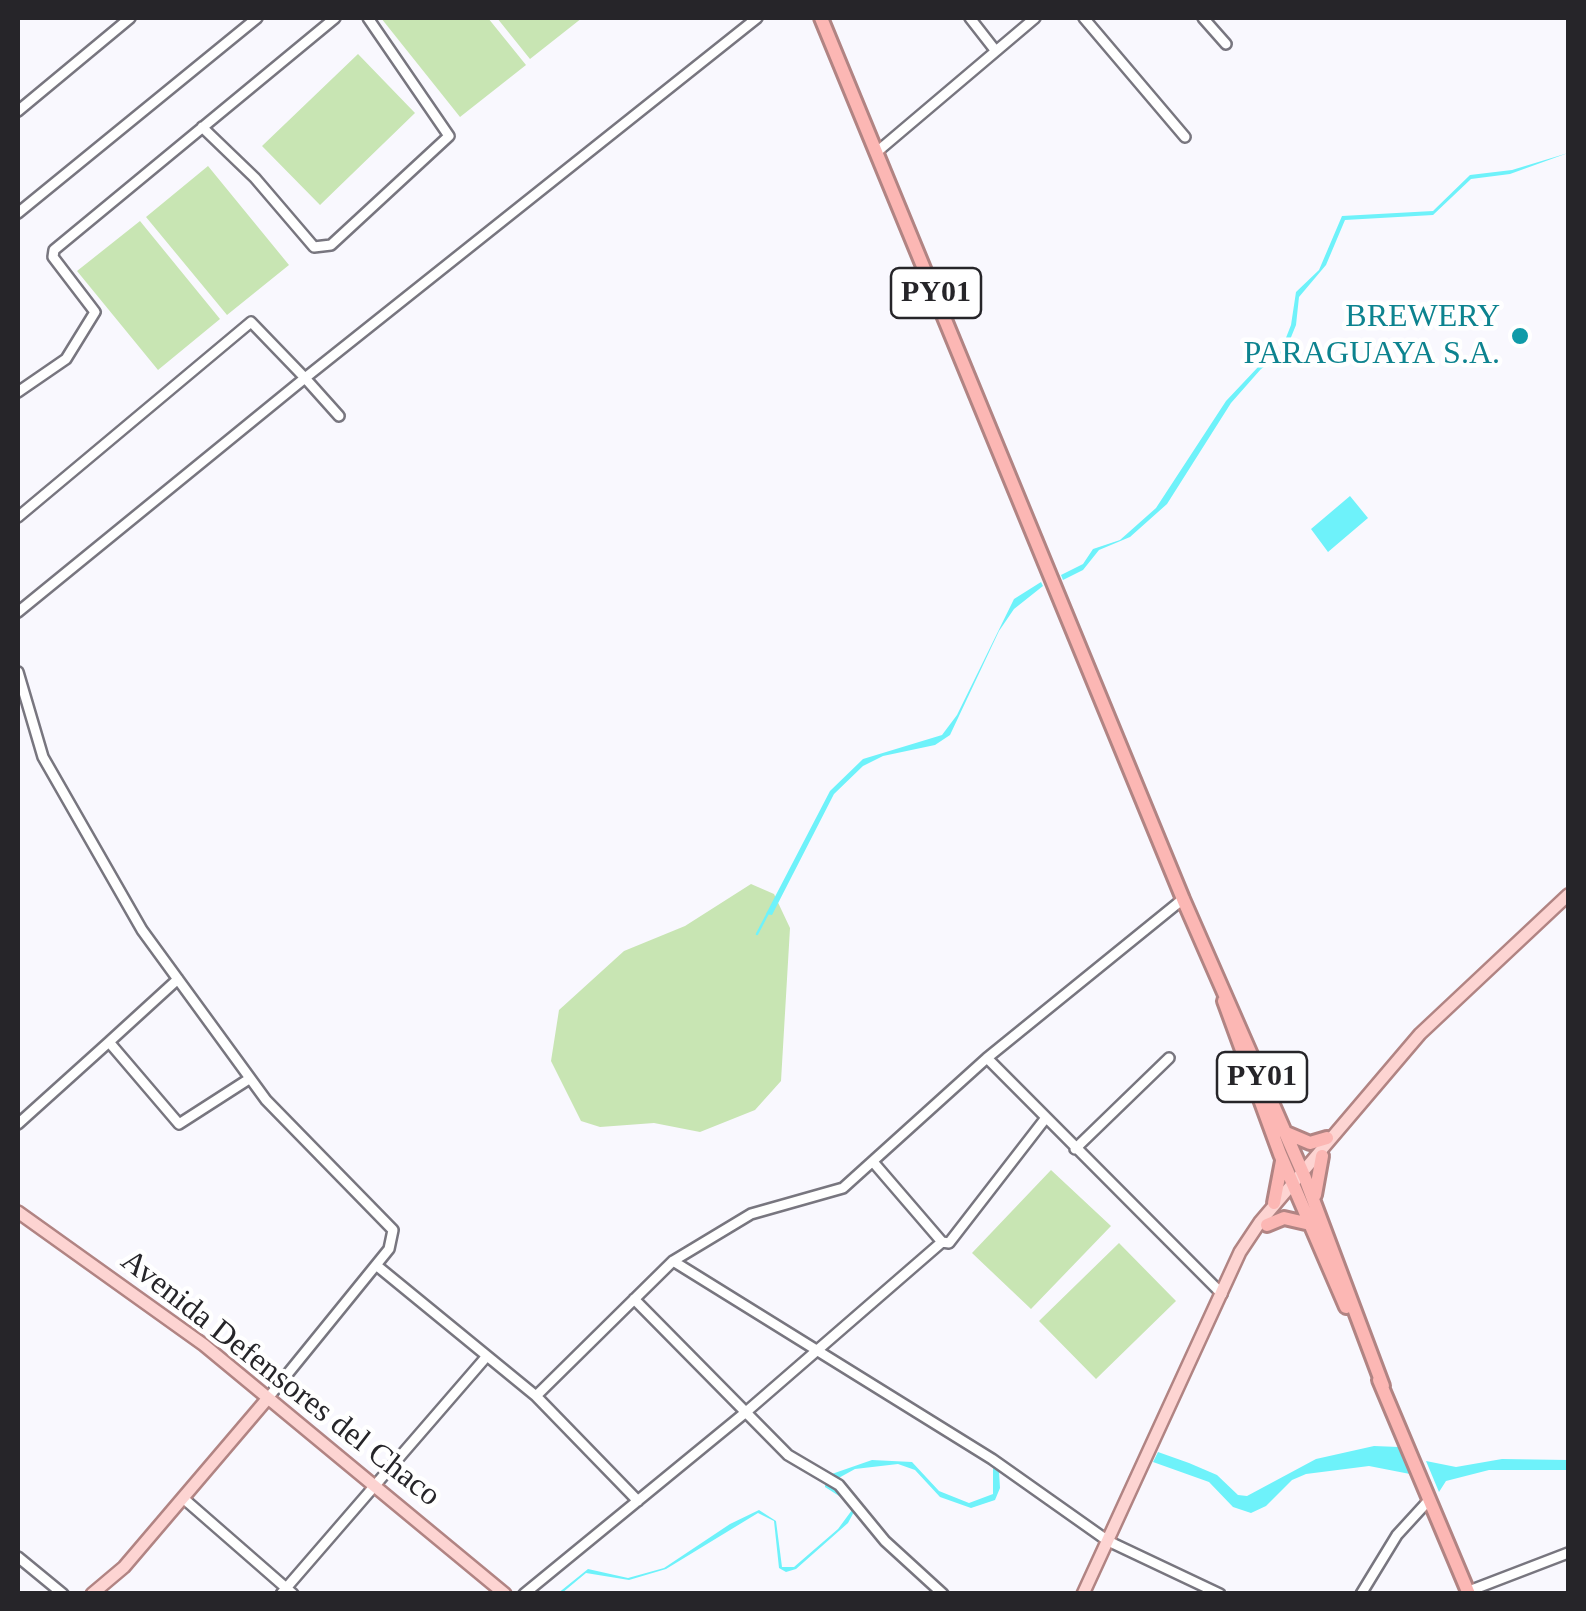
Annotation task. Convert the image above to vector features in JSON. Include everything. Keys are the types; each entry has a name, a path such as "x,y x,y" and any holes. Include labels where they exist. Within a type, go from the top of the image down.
{"highway":[{"name":"PY01","path":"822,18 1220,984 1280,1154 1315,1203 1380,1368 1383,1386"},
{"name":"PY01","path":"1220,984 1236,1012 1284,1132 1310,1224 1469,1592"},
{"path":"1284,1132 1310,1143 1328,1138"},
{"path":"1274,1204 1282,1179 1280,1154"},
{"path":"1315,1203 1322,1156"},
{"path":"1267,1225 1284,1218 1310,1224"}],"main road":[{"path":"1236,1264 1328,1138 1372,1086 1420,1034 1568,895"},
{"path":"1083,1594 1236,1264 1274,1204 1322,1156 1365,1104 1372,1086"},
{"name":"Avenida Defensores del Chaco","path":"18,1212 204,1346 505,1594"},
{"path":"92,1594 124,1567 268,1398"}],"street":[{"path":"18,111 130,18"},
{"path":"18,213 246,22 257,18"},
{"path":"18,392 62,362 95,312 53,257 54,250 336,18"},
{"path":"202,126 255,178 314,247 332,246 449,136 368,18"},
{"path":"18,612 757,18"},
{"path":"970,18 996,50"},
{"path":"878,150 1035,18"},
{"path":"1084,18 1184,137"},
{"path":"1203,18 1226,44"},
{"path":"18,517 252,322 339,416"},
{"path":"18,672 43,757 142,930 249,1079 388,1222 394,1240 268,1398"},
{"path":"536,1396 673,1261 750,1214 843,1188 987,1058 1183,899"},
{"path":"18,1124 178,979"},
{"path":"110,1042 179,1124 249,1079"},
{"path":"987,1058 1222,1294"},
{"path":"1075,1149 1169,1058"},
{"path":"874,1162 942,1242 949,1243 1045,1119"},
{"path":"524,1594 746,1412 942,1242"},
{"path":"673,1261 815,1353 992,1459 1108,1541 1220,1594"},
{"path":"376,1265 536,1396 638,1501"},
{"path":"634,1298 788,1455 839,1485 885,1541 942,1593"},
{"path":"182,1498 287,1592 487,1356"},
{"path":"1361,1594 1397,1535 1429,1497"},
{"path":"1469,1592 1568,1553"},
{"path":"18,1557 63,1594"}],"green space":[{"path":"381,18 488,18 526,65 460,117"},
{"path":"497,18 582,18 530,59"},
{"path":"358,54 415,113 320,205 262,146"},
{"path":"208,166 289,265 227,315 146,217"},
{"path":"140,221 220,319 158,370 77,271"},
{"path":"751,884 774,894 790,928 781,1081 755,1110 700,1132 654,1123 600,1127 581,1121 551,1061 559,1010 624,951 685,926"},
{"path":"1051,1170 1111,1226 1031,1309 972,1253"},
{"path":"1119,1243 1176,1301 1096,1379 1039,1321"}],"water":[{"path":"1568,153 1510,174 1471,179 1433,215 1345,220 1326,265 1299,297 1296,325 1285,352 1261,369 1231,403 1167,504 1130,537 1099,550 1083,570 1063,580 1061,575 1083,564 1093,549 1120,540 1156,508 1226,401 1259,366 1280,353 1291,325 1296,292 1319,270 1342,216 1433,211 1470,175 1512,170"},
{"path":"1350,496 1368,518 1328,552 1311,529"},
{"path":"1041,582 1043,586 1014,609 999,631 950,735 935,745 883,756 863,766 834,794 772,915 766,914 830,791 863,759 942,735 957,715 1014,599"},
{"path":"1374,1446 1399,1447 1410,1474 1369,1466 1306,1474 1292,1480 1266,1506 1251,1513 1233,1507 1209,1482 1153,1462 1158,1452 1189,1463 1217,1475 1238,1495 1247,1496 1316,1459"},
{"path":"1502,1459 1568,1460 1568,1470 1489,1470 1446,1481 1439,1492 1426,1461 1456,1467"},
{"path":"872,1460 912,1462 939,1491 969,1503 993,1494 993,1468 999,1472 1000,1488 995,1500 971,1508 940,1497 915,1470 898,1464 855,1469 835,1480 826,1476"},
{"path":"825,1481 849,1498 855,1510 848,1523 796,1569 786,1572 779,1568 774,1521 758,1513 666,1569 629,1580 586,1573 557,1594 588,1569 628,1578 664,1568 730,1524 759,1510 776,1521 782,1567 794,1567 838,1529 852,1510 847,1501 825,1487"}],"waterway":[{"path":"757,934 768,913"}],"place":[{"name":"BREWERY PARAGUAYA S.A.","path":"1520,336"}]}
